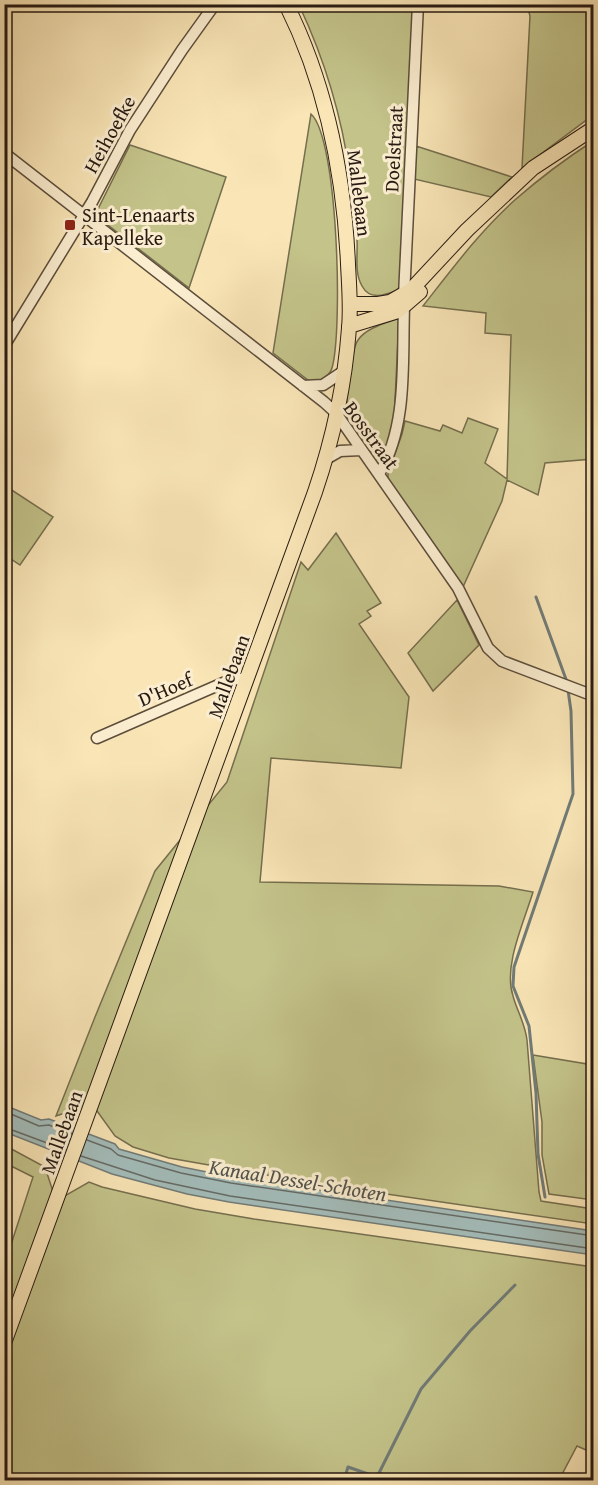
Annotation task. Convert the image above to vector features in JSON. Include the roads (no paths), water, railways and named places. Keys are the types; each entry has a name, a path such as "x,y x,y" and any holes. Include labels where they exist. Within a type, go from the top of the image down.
{"main road":[{"name":"Mallebaan","path":"4,1343 248,678 326,459 336,413 349,326 346,224 339,168 328,115 297,25 286,4"},
{"path":"349,326 377,318 404,301 417,284 484,214 533,168 594,128"},
{"path":"350,304 404,301"}],"street":[{"name":"Heihoefke","path":"4,346 85,214 126,138 156,89 215,4"},
{"name":"Doelstraat","path":"379,474 389,458 400,420 418,4"},
{"name":"Bosstraat","path":"4,153 85,214 336,413 458,588 488,648 494,654 502,661 594,696"},
{"path":"303,386 323,385 344,371"},
{"path":"326,459 340,451 361,450"},
{"name":"D'Hoef","path":"97,738 230,680 248,678"}],"water":[{"path":"4,1105 41,1120 49,1119 115,1144 119,1149 182,1167 232,1177 593,1231 593,1255 187,1194 112,1174 5,1132"}],"waterway":[{"path":"536,597 567,682"},
{"path":"545,1197 538,1154 536,1093 529,1026 513,986 514,967 573,794 571,711 568,690"},
{"path":"344,1480 348,1467 374,1476 379,1473 421,1389 470,1331 515,1285"},
{"path":"379,1473 398,1480"}],"place":[{"name":"Sint-Lenaarts Kapelleke","path":"70,225"}],"water label":[{"name":"Kanaal Dessel-Schoten","path":"298,1180"}]}
